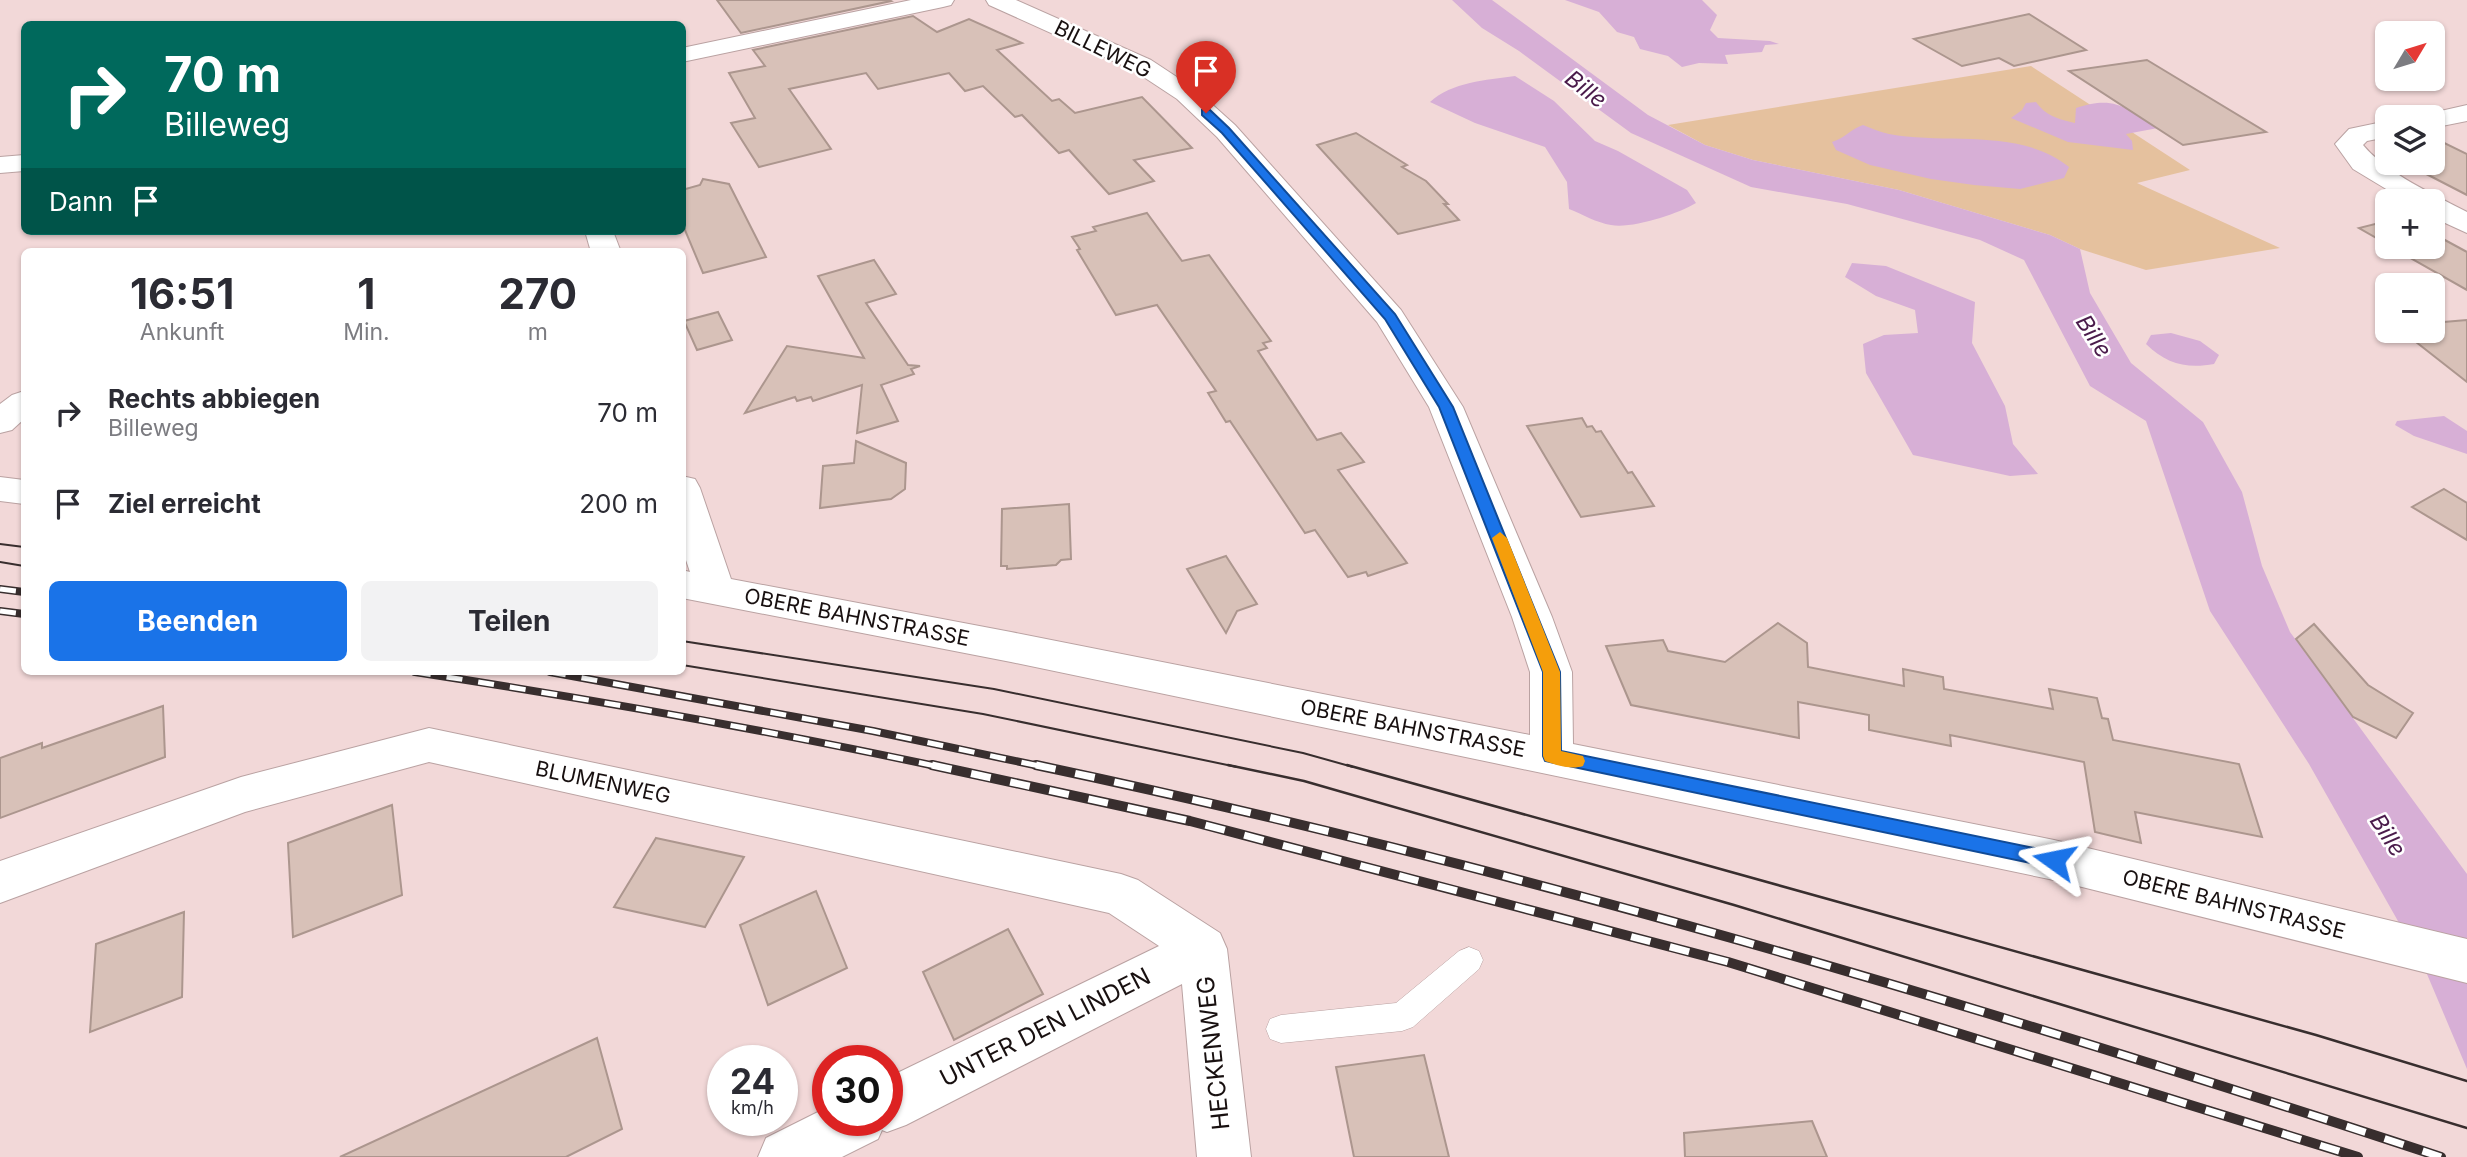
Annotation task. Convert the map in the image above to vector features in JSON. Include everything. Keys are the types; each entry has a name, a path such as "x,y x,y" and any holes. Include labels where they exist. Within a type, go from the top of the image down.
{"street":[{"path":"686,54 943,0"},
{"name":"BILLEWEG","path":"997,0 1142,65 1186,94 1226,131 1390,317 1446,407 1532,617 1551,672 1552,756"},
{"path":"2445,117 2467,113"},
{"path":"2375,131 2358,135 2348,144 2363,163 2375,170"},
{"path":"0,165 21,163"},
{"path":"2383,175 2405,189"},
{"path":"2445,212 2467,224"},
{"path":"0,422 21,404"},
{"path":"0,489 21,492"},
{"path":"686,511 699,587"},
{"name":"OBERE BAHNSTRASSE","path":"699,587 1025,649 2054,860 2467,961"},
{"name":"BLUMENWEG","path":"0,881 242,795 429,745 1121,895 1203,949"},
{"name":"UNTER DEN LINDEN","path":"903,1098 1203,949"},
{"name":"HECKENWEG","path":"1203,949 1224,1157"},
{"path":"785,1157 827,1136"}],"lane":[{"path":"1281,1029 1402,1017 1469,960"}],"shaded area":[{"path":"2031,66 2190,170 2137,183 2280,248 2146,270 2080,249 2050,235 1899,190 1753,160 1705,145 1668,125"}],"water":[{"name":"Bille","path":"1452,0 1492,0 1648,115 1705,145 1753,160 1899,190 2050,235 2080,249 2090,293 2131,363 2203,422 2242,492 2262,566 2290,632 2467,874 2467,1069 2424,967 2309,764 2210,611 2146,421 2090,386 2024,260 1980,240 1847,204 1751,187 1631,133 1519,51 1482,28"},
{"path":"1565,0 1702,0 1717,15 1710,30 1718,38 1770,41 1779,44 1765,45 1762,52 1725,55 1728,64 1699,63 1682,67 1668,56 1640,49 1634,37 1617,32 1599,12"},
{"path":"1515,76 1554,101 1595,141 1687,190 1696,203 1667,216 1631,225 1611,225 1595,220 1569,209 1567,182 1545,147 1475,123 1430,102 1459,86"},
{"path":"2036,102 2053,116 2075,123 2076,108 2089,104 2111,103 2128,109 2158,128 2126,134 2132,141 2133,150 2068,142 2011,118 2022,110 2026,103"},
{"path":"1863,125 1889,134 1912,137 2006,142 2049,155 2069,167 2064,178 2020,189 1931,179 1870,165 1836,150 1832,142"},
{"path":"1852,263 1886,266 1975,302 1972,343 2005,406 2013,444 2038,474 2010,476 1913,455 1866,373 1863,344 1884,335 1918,333 1915,310 1876,296 1845,277"},
{"path":"2171,333 2200,341 2219,355 2214,364 2195,366 2177,363 2161,356 2146,344 2151,335"},
{"path":"2444,416 2467,431 2467,454 2414,436 2395,425 2397,421"}],"building":[{"path":"717,0 889,0 891,1 741,33"},
{"path":"2029,14 2086,50 2014,66 1999,58 1962,66 1914,39"},
{"path":"913,16 937,32 969,19 1022,43 997,50 1052,101 1059,99 1075,113 1142,97 1192,148 1134,160 1154,181 1109,194 1069,150 1059,153 1022,115 1015,117 983,86 965,91 949,73 878,89 866,73 789,89 831,149 759,167 731,123 755,118 729,73 765,66 753,50"},
{"path":"2147,60 2266,132 2183,145 2069,71"},
{"path":"1356,133 1407,165 1402,167 1426,181 1459,220 1398,234 1317,145"},
{"path":"2445,143 2467,154 2467,195 2428,175 2445,175"},
{"path":"703,179 729,184 766,257 703,273 686,233 686,189 700,185"},
{"path":"1147,213 1182,261 1209,255 1271,341 1263,343 1267,348 1258,351 1317,440 1341,433 1364,462 1338,470 1407,563 1368,576 1366,572 1348,577 1315,530 1305,533 1230,421 1226,422 1208,393 1216,391 1157,305 1116,315 1072,237 1096,231 1093,227"},
{"path":"2375,224 2375,237 2359,228"},
{"path":"2445,240 2467,252 2467,290 2445,278 2445,273 2437,273 2412,259 2445,259"},
{"path":"874,260 896,294 866,303 908,365 920,366 911,369 914,374 881,385 898,421 857,433 862,385 813,401 811,397 797,401 795,397 745,413 787,346 864,358 818,276"},
{"path":"718,312 732,340 697,350 686,320"},
{"path":"2467,320 2467,382 2417,343 2445,343 2445,322"},
{"path":"1582,418 1587,427 1592,426 1596,432 1601,431 1628,473 1632,472 1654,506 1581,517 1527,426"},
{"path":"856,441 906,463 905,489 891,499 820,508 823,466 854,463"},
{"path":"2444,489 2467,503 2467,540 2412,507"},
{"path":"1069,504 1071,559 1061,560 1056,565 1007,569 1007,566 1001,566 1002,509"},
{"path":"1226,556 1257,604 1237,611 1226,633 1187,569"},
{"path":"1778,623 1807,643 1808,667 1904,686 1903,669 1943,677 1944,689 2053,709 2049,689 2097,698 2102,718 2108,719 2113,740 2239,764 2262,837 2135,812 2141,843 2095,832 2084,762 1950,735 1951,746 1869,730 1869,715 1798,702 1799,738 1631,705 1606,646 1663,640 1668,651 1725,662"},
{"path":"2314,624 2368,685 2413,713 2396,738 2353,717 2296,639"},
{"path":"163,706 165,757 0,818 0,758 42,743 42,748"},
{"path":"392,805 402,895 293,937 288,843"},
{"path":"656,838 744,857 705,927 614,907"},
{"path":"816,891 847,968 768,1005 740,925"},
{"path":"184,912 182,997 90,1032 96,944"},
{"path":"1008,929 1043,994 954,1040 923,972"},
{"path":"597,1038 622,1129 566,1157 340,1157"},
{"path":"1424,1055 1449,1157 1354,1157 1336,1067"},
{"path":"1812,1121 1827,1157 1685,1157 1684,1133"}],"tram line":[{"path":"0,544 21,547"},
{"path":"0,562 21,566"},
{"path":"686,642 994,689 1303,753 1353,767"},
{"path":"686,666 983,714 1237,767"},
{"path":"1228,765 1304,781 1734,905 2467,1128"},
{"path":"1347,765 2316,1035 2467,1081"}],"railway":[{"path":"0,589 21,592"},
{"path":"0,611 21,614"},
{"path":"434,675 678,716 940,767"},
{"path":"566,675 873,731 1044,767"},
{"path":"932,765 1190,821 1728,962 2358,1157"},
{"path":"1036,765 1391,847 1744,942 2094,1046 2441,1157"}],"slow traffic":[{"path":"1500,538 1551,672 1552,756 1576,761"}],"route":[{"path":"1206,113 1226,131 1390,317 1446,407 1532,617 1551,672 1552,756 2054,860"}]}
